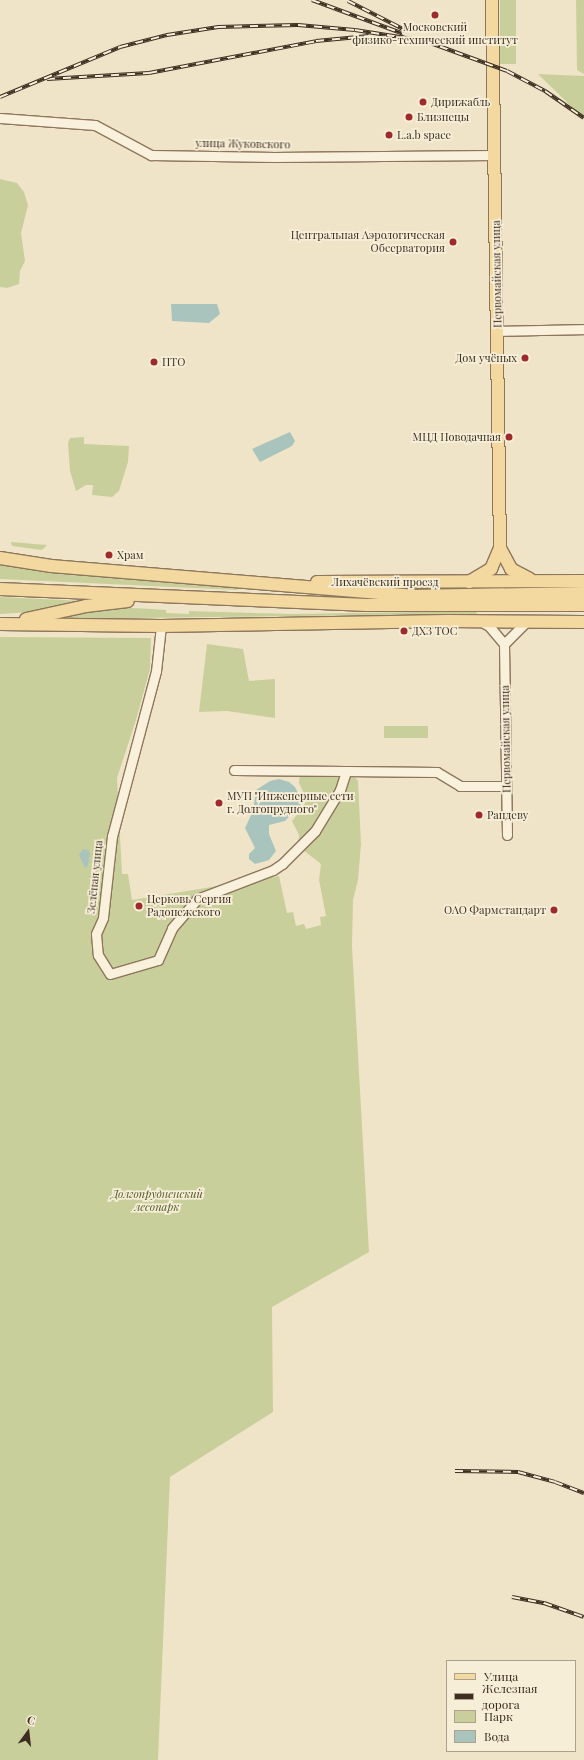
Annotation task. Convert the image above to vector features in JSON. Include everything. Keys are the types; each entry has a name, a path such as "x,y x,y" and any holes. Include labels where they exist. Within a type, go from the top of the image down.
{"main road":[{"name":"Первомайская улица","path":"492,0 500,548"},
{"path":"500,548 511,569 517,574 539,581"},
{"path":"469,582 491,568 500,548"},
{"name":"Лихачёвский проезд","path":"0,558 51,566 466,601"},
{"name":"Лихачёвский проезд","path":"231,582 584,581"},
{"name":"Лихачёвский проезд","path":"0,589 322,604 466,601"},
{"path":"3,624 86,606 161,596"},
{"name":"Лихачёвский проезд","path":"211,598 419,596"},
{"path":"466,601 583,599"},
{"path":"3,624 161,626 480,621 584,622"}],"street":[{"name":"улица Жуковского","path":"0,118 95,126 151,155 304,157 494,155"},
{"path":"498,331 584,329"},
{"path":"480,621 489,626 504,644 526,622"},
{"name":"Зелёная улица","path":"161,626 156,671 112,836 104,918 96,934 98,956 110,974 158,960 172,928 197,899 273,870 301,848 319,825 340,790 346,771"},
{"name":"Первомайская улица","path":"504,644 507,834"},
{"path":"234,770 437,772 460,786 506,786"}],"green space":[{"path":"500,0 516,0 516,64 500,64"},
{"path":"576,0 584,0 584,74 577,70"},
{"path":"538,74 584,76 584,119"},
{"path":"0,179 17,183 24,192 28,205 21,233 25,261 20,271 19,284 7,288 0,287"},
{"path":"84,437 84,444 129,446 128,462 119,491 112,497 92,495 93,485 86,485 76,491 70,471 68,443 70,438"},
{"path":"11,542 47,545 42,550 12,546"},
{"path":"0,563 171,583 237,587 237,590 0,579"},
{"path":"0,597 84,601 31,612 0,614"},
{"path":"111,607 166,610 166,613 189,614 189,611 293,614 476,611 477,614 50,619"},
{"name":"Долгопрудненский лесопарк","path":"0,637 151,638 150,669 136,720 117,778 122,874 128,874 132,900 279,876 287,913 293,912 296,926 304,924 306,929 321,925 320,917 326,916 319,880 321,864 298,846 299,835 292,821 303,807 306,798 299,783 300,774 353,774 358,781 361,844 358,880 353,900 352,946 369,1252 272,1307 273,1412 170,1477 158,1760 0,1760"},
{"path":"207,644 243,649 249,681 275,679 275,718 227,711 199,712"},
{"path":"384,726 428,726 428,738 384,738"}],"water":[{"path":"171,304 217,304 220,314 209,323 172,321"},
{"path":"290,432 295,441 292,446 260,462 252,449"},
{"path":"279,779 289,782 295,787 301,799 301,804 285,821 269,825 269,834 276,851 269,860 255,864 249,859 249,854 255,848 245,828 253,811 256,790 270,781"},
{"path":"83,849 88,850 90,853 88,866 85,868 79,855"}],"railway":[{"path":"312,0 404,34"},
{"path":"348,1 407,31"},
{"path":"0,97 120,47 167,35 218,27 298,25 355,30 425,41 507,71 545,91 584,118"},
{"path":"47,79 149,73 316,41 369,36"},
{"path":"455,1471 518,1472 555,1482 584,1493"},
{"path":"512,1597 544,1603 584,1617"}],"place":[{"name":"Московский физико-технический институт","path":"435,15"},
{"name":"Дирижабль","path":"423,102"},
{"name":"Близнецы","path":"409,117"},
{"name":"L.a.b space","path":"389,135"},
{"name":"Центральная Аэрологическая Обсерватория","path":"453,242"},
{"name":"Дом учёных","path":"525,358"},
{"name":"ПТО","path":"154,362"},
{"name":"МЦД Новодачная","path":"509,437"},
{"name":"Храм","path":"109,555"},
{"name":"ДХЗ ТОС","path":"404,631"},
{"name":"МУП \"Инженерные сети г. Долгопрудного\"","path":"219,803"},
{"name":"Рандеву","path":"479,815"},
{"name":"Церковь Сергия Радонежского","path":"139,906"},
{"name":"ОАО Фармстандарт","path":"554,910"}]}
